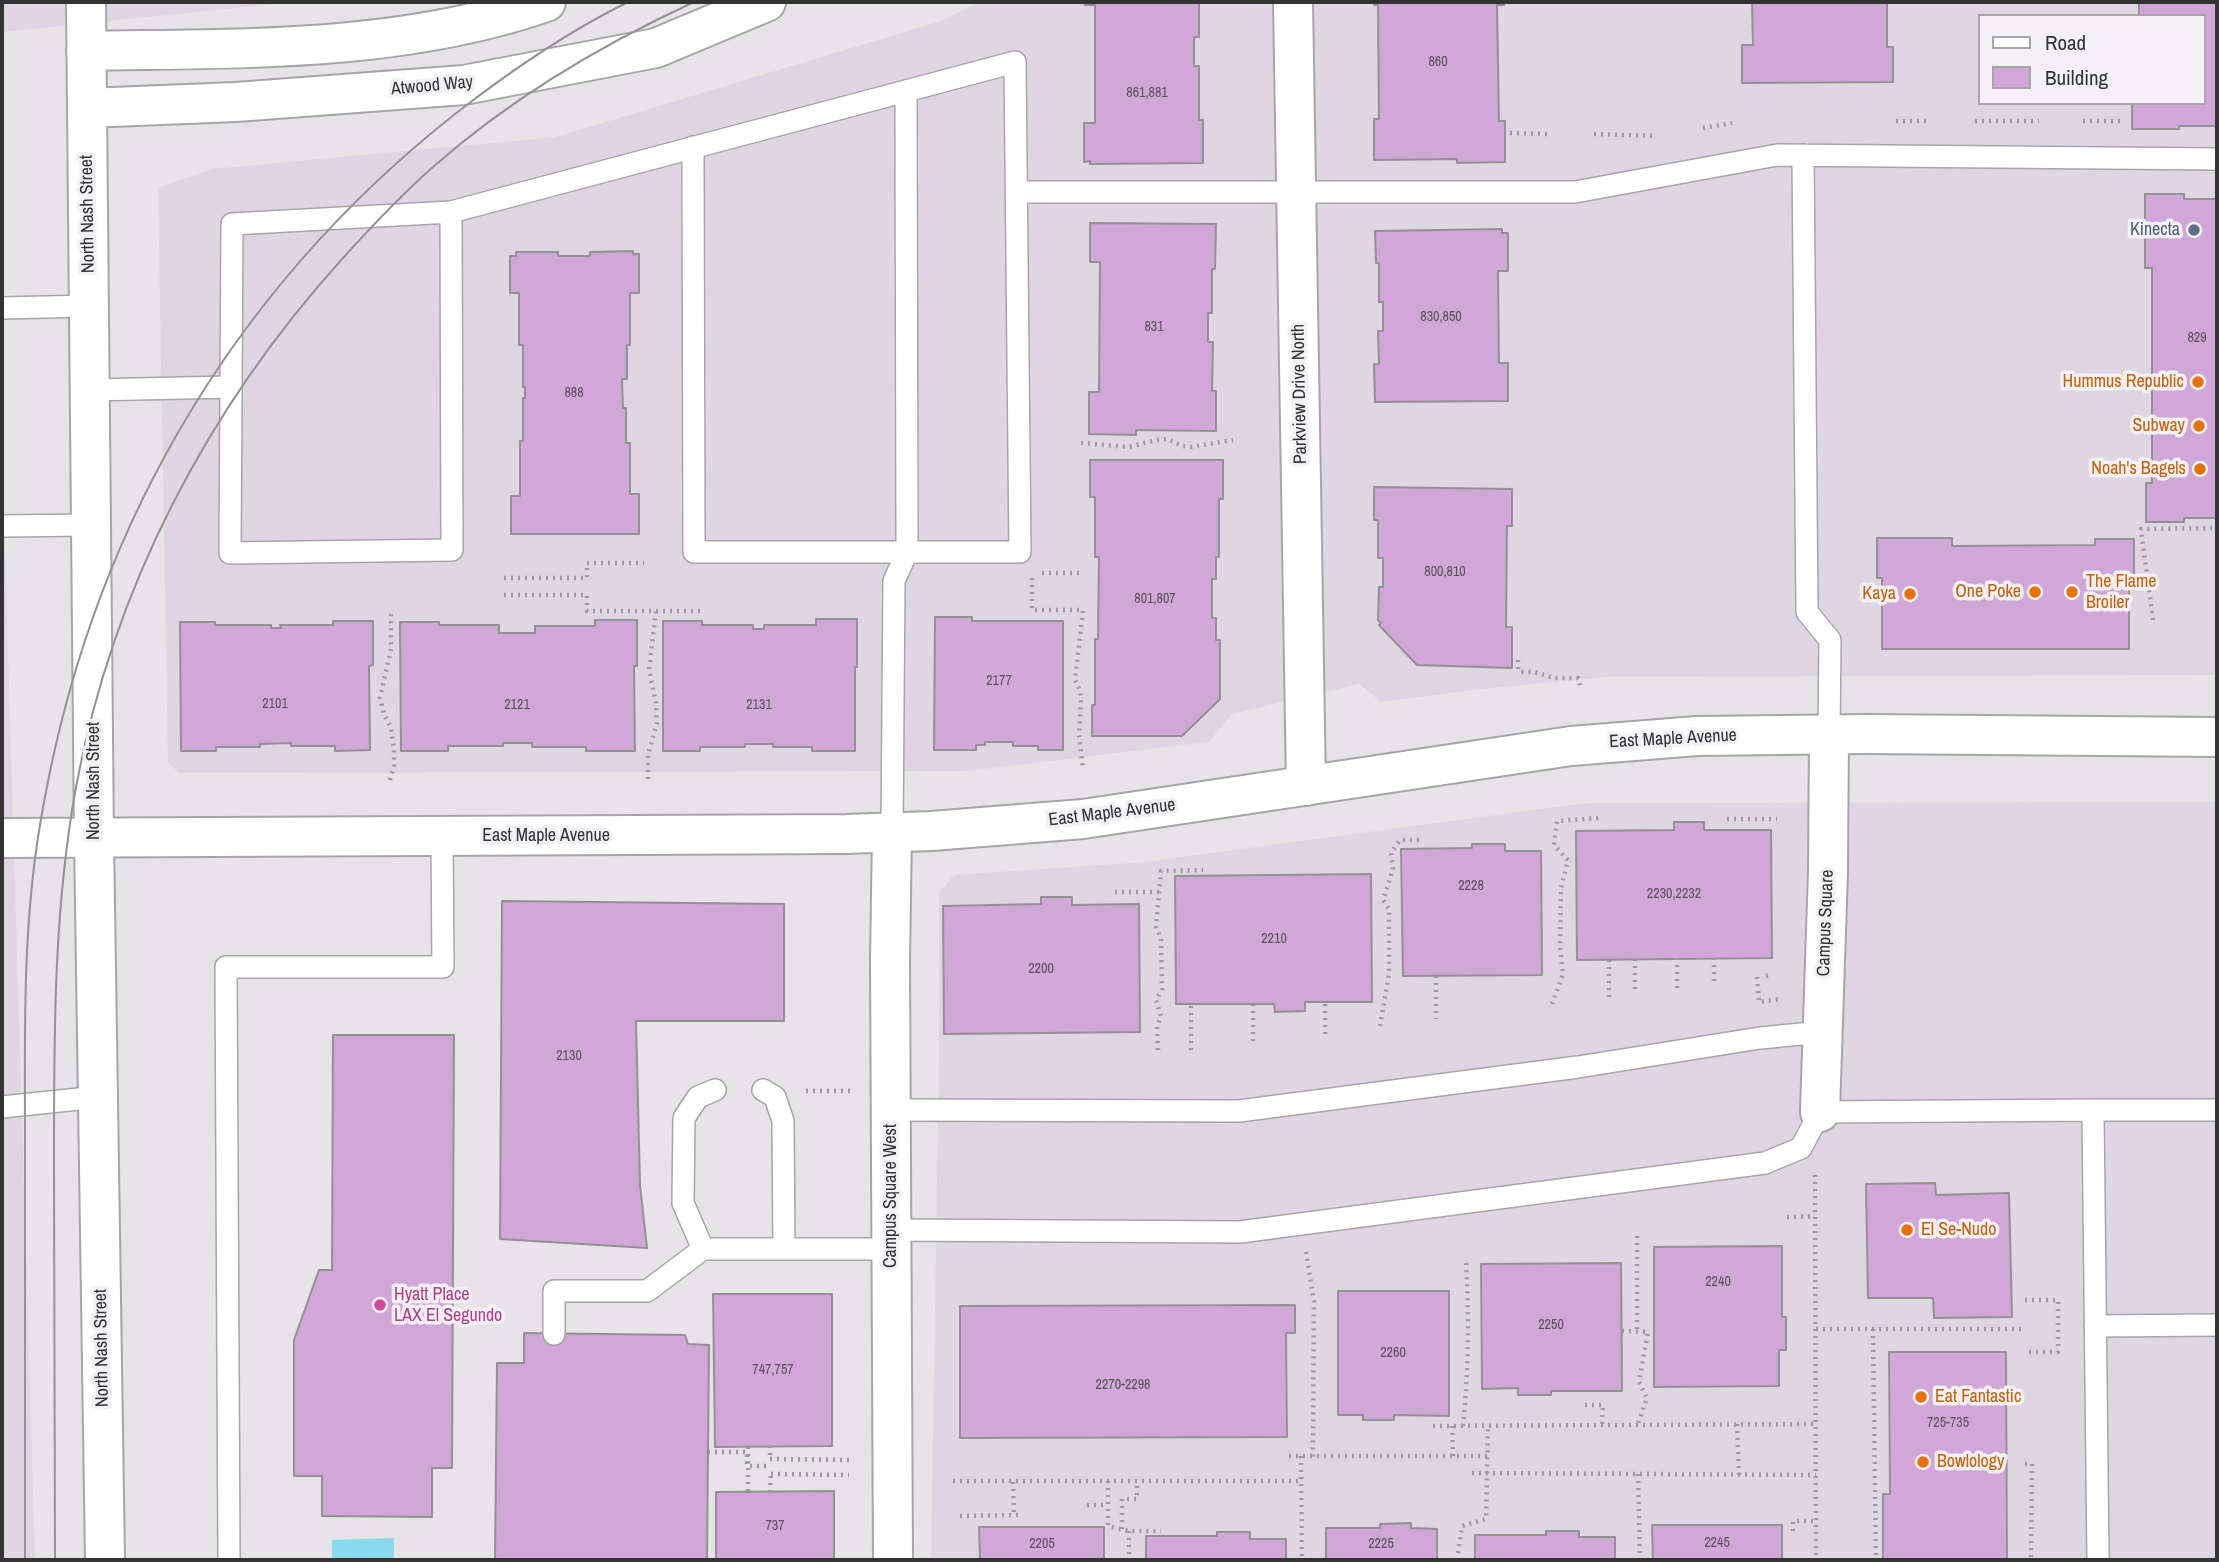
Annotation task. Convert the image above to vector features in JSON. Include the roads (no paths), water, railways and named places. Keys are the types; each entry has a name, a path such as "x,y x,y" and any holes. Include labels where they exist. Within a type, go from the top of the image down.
{"street":[{"name":"North Nash Street","path":"86,2 94,839 105,1560"},
{"path":"86,51 313,46 414,34 506,16 546,2"},
{"name":"Atwood Way","path":"87,108 236,102 464,85 656,48 766,2"},
{"name":"Parkview Drive North","path":"1293,2 1306,786"},
{"name":"East Maple Avenue","path":"2,838 892,832 1083,819 1571,746 1697,736 1829,734 2217,737"},
{"name":"Campus Square","path":"1820,1112 1828,871 1829,734"},
{"name":"Campus Square West","path":"892,832 893,1560"}],"lane":[{"path":"451,212 452,550 230,553 232,224 451,212 693,147 905,92 1015,62 1020,551 694,552 693,147"},
{"path":"892,832 894,581 907,551 905,92"},
{"path":"1017,192 1575,192 1777,155 2217,159"},
{"path":"1803,155 1807,612 1830,640 1829,734"},
{"path":"2,308 89,306"},
{"path":"89,390 231,387"},
{"path":"2,526 91,525"},
{"path":"229,1560 226,967 443,967 442,837"},
{"path":"891,1110 1239,1111 1578,1067 1760,1038 1822,1032"},
{"path":"703,1249 683,1203 684,1118 698,1097 715,1090"},
{"path":"763,1090 775,1097 783,1121 784,1249"},
{"path":"2,1107 98,1097"},
{"path":"2093,1110 2098,1560"},
{"path":"554,1334 554,1291 647,1291 703,1249 784,1249 892,1240 1252,1230 1765,1163 1801,1148 1820,1112 2217,1110"},
{"path":"2095,1326 2217,1325"}],"water":[{"path":"394,1538 394,1560 332,1560 332,1540"}],"tram line":[{"path":"25,1560 27,946 40,825 62,720 93,619 132,522 180,430 236,343 301,261 374,184 455,114 539,54 628,2"},
{"path":"55,1560 54,1073 56,977 63,882 76,787 93,713 114,641 141,571 209,438 250,376 294,315 387,211 463,142 525,96 625,36 694,2"}],"place":[{"name":"Kinecta","path":"2194,230"},
{"name":"Hummus Republic","path":"2198,382"},
{"name":"Subway","path":"2199,426"},
{"name":"Noah's Bagels","path":"2200,469"},
{"name":"One Poke","path":"2035,592"},
{"name":"The Flame Broiler","path":"2072,592"},
{"name":"Kaya","path":"1910,594"},
{"name":"El Se-Nudo","path":"1907,1230"},
{"name":"Hyatt Place LAX El Segundo","path":"380,1305"},
{"name":"Eat Fantastic","path":"1921,1397"},
{"name":"Bowlology","path":"1923,1462"}]}
